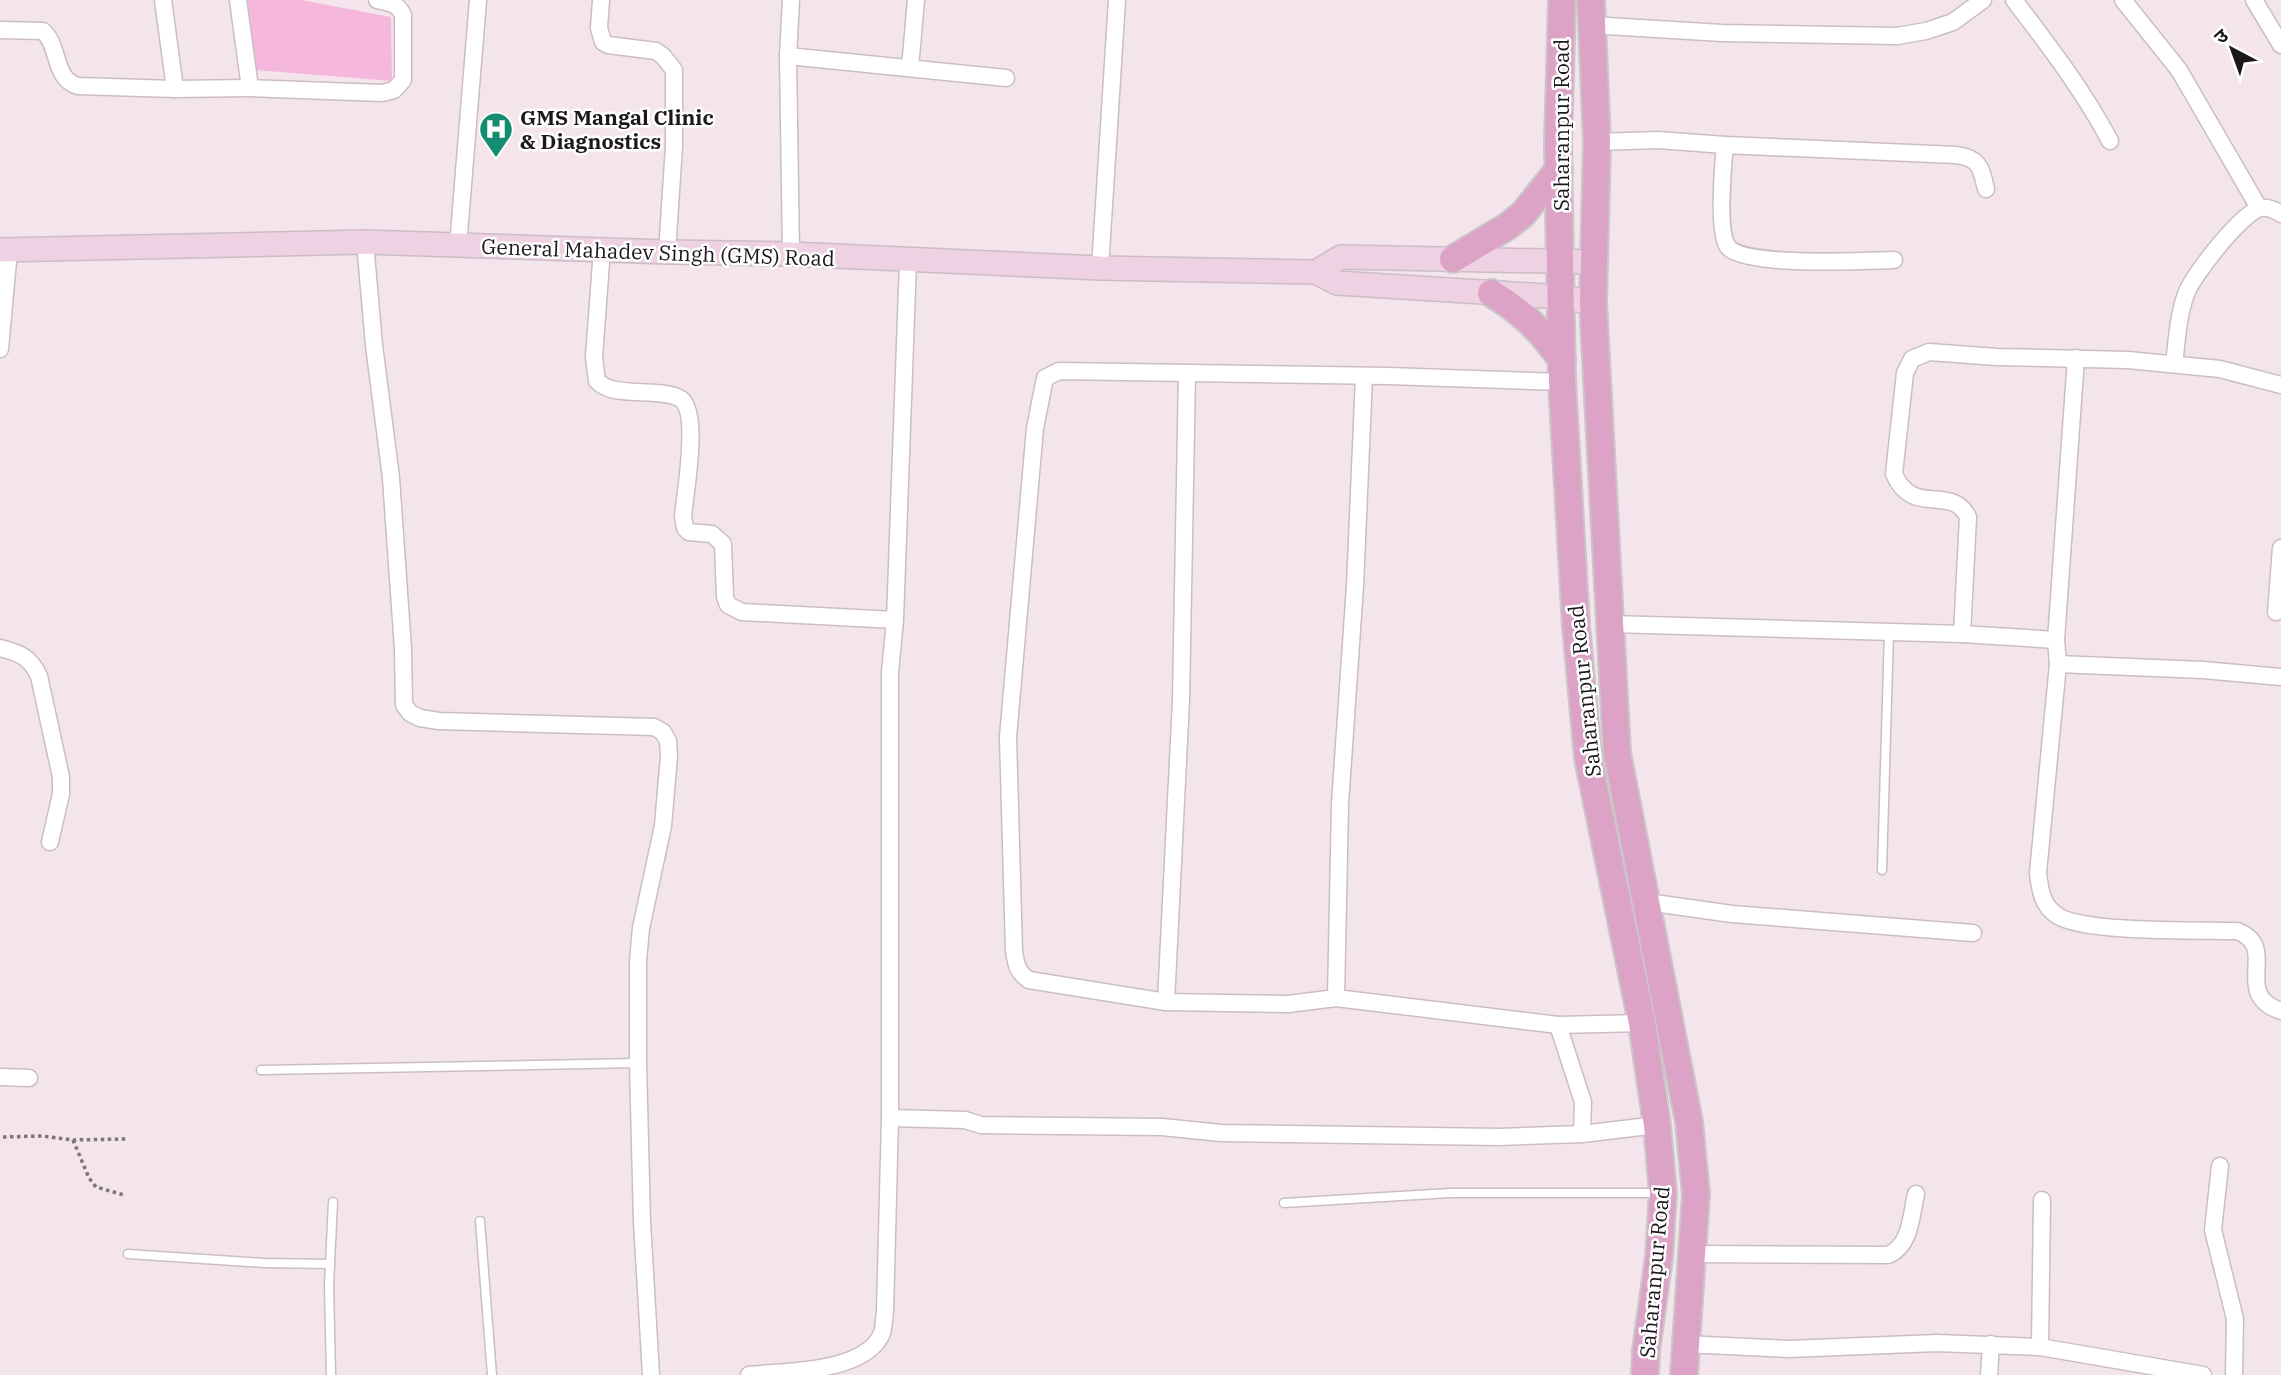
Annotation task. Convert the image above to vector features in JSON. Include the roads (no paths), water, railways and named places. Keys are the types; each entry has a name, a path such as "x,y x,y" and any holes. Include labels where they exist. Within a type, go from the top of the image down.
{"main road":[{"name":"Saharanpur Road","path":"1562,0 1559,169 1562,371 1576,626 1588,758 1642,1023 1657,1125 1663,1193 1660,1256 1645,1375"},
{"name":"Saharanpur Road","path":"1591,13 1597,142 1593,303 1617,752 1689,1122 1696,1194 1684,1375"},
{"path":"1453,259 1523,214 1559,169"},
{"path":"1492,293 1518,309 1538,328 1562,371"},
{"path":"1588,758 1617,752"}],"street":[{"path":"163,0 175,89"},
{"path":"238,0 250,88"},
{"path":"0,30 43,31 52,43 64,78 78,86 382,93 394,90 403,80 403,15 400,8 392,3 377,0"},
{"path":"458,246 478,0"},
{"path":"601,0 599,28 603,41 608,45 656,51 674,70 674,134 667,252"},
{"path":"790,254 788,56 791,0"},
{"path":"910,68 916,0"},
{"path":"1100,268 1117,0"},
{"path":"1591,13 1722,33 1897,36 1926,31 1952,22 1983,0"},
{"path":"2014,0 2087,101 2110,141"},
{"path":"2123,0 2179,70 2259,208"},
{"path":"2254,0 2281,45"},
{"path":"788,56 1006,78"},
{"path":"1597,142 1658,140 1956,155 1976,161 1986,189"},
{"path":"1725,145 1722,193 1724,236 1727,246 1735,253 1749,258 1766,259 1843,262 1894,260"},
{"path":"2174,364 2179,316 2187,290 2203,265 2246,216 2259,208 2273,209 2281,214"},
{"path":"365,242 374,345 391,478 403,649 404,705 410,713 420,718 439,721 654,727 663,732 668,741 668,780 663,826 641,928 638,961 642,1222 650,1375"},
{"name":"General Mahadev Singh (GMS) Road","path":"5,250 365,242 790,254 1100,268 1316,272 1337,283 1562,297 1593,303"},
{"path":"601,249 594,357 597,381 604,388 617,391 671,396 680,399 685,405 691,433 683,516 685,528 689,532 712,534 723,544 724,597 728,605 742,612 895,620"},
{"path":"0,349 5,250"},
{"name":"General Mahadev Singh (GMS) Road","path":"1316,272 1341,257 1594,262"},
{"path":"749,1375 842,1364 856,1359 872,1347 881,1334 885,1311 890,1118 890,672 895,620 908,261"},
{"path":"1962,634 1968,517 1963,507 1955,502 1913,497 1899,484 1894,474 1905,373 1912,359 1929,352 2174,364 2220,369 2281,385"},
{"path":"2076,358 2056,640 2058,664 2038,873 2040,890 2046,905 2059,916 2080,923 2237,931 2247,934 2256,940 2260,947 2259,989 2262,1000 2269,1007 2281,1011"},
{"path":"1562,371 1364,376 1059,371 1045,378 1035,428 1008,737 1014,951 1021,974 1029,980 1166,1002 1287,1004 1336,998 1558,1026 1642,1023"},
{"path":"1166,1002 1181,700 1186,373"},
{"path":"1336,998 1340,804 1355,586 1364,376"},
{"path":"2276,612 2281,548"},
{"path":"1611,624 1962,634 2056,640"},
{"path":"0,648 20,653 33,663 39,676 61,778 61,794 50,842"},
{"path":"2058,664 2203,670 2281,677"},
{"path":"1647,902 1732,914 1973,933"},
{"path":"1558,1026 1583,1102 1582,1134"},
{"path":"0,1077 29,1078"},
{"path":"890,1118 965,1120 981,1125 1162,1127 1248,1133 1499,1137 1582,1134 1657,1125"},
{"path":"2220,1166 2213,1230 2235,1319 2234,1375"},
{"path":"1693,1254 1888,1255 1896,1252 1908,1234 1916,1194"},
{"path":"2040,1347 2042,1200"},
{"path":"1685,1344 1789,1349 1937,1343 1991,1344 2040,1347 2203,1375"},
{"path":"1989,1375 1991,1344"},
{"path":"2113,1358 2114,1375"}],"lane":[{"path":"1882,870 1889,632"},
{"path":"261,1070 638,1063"},
{"path":"1284,1203 1450,1193 1663,1193"},
{"path":"331,1375 330,1264 333,1202"},
{"path":"480,1221 492,1375"},
{"path":"128,1254 264,1263 330,1264"}],"place":[{"name":"GMS Mangal Clinic & Diagnostics","path":"496,159"}]}
